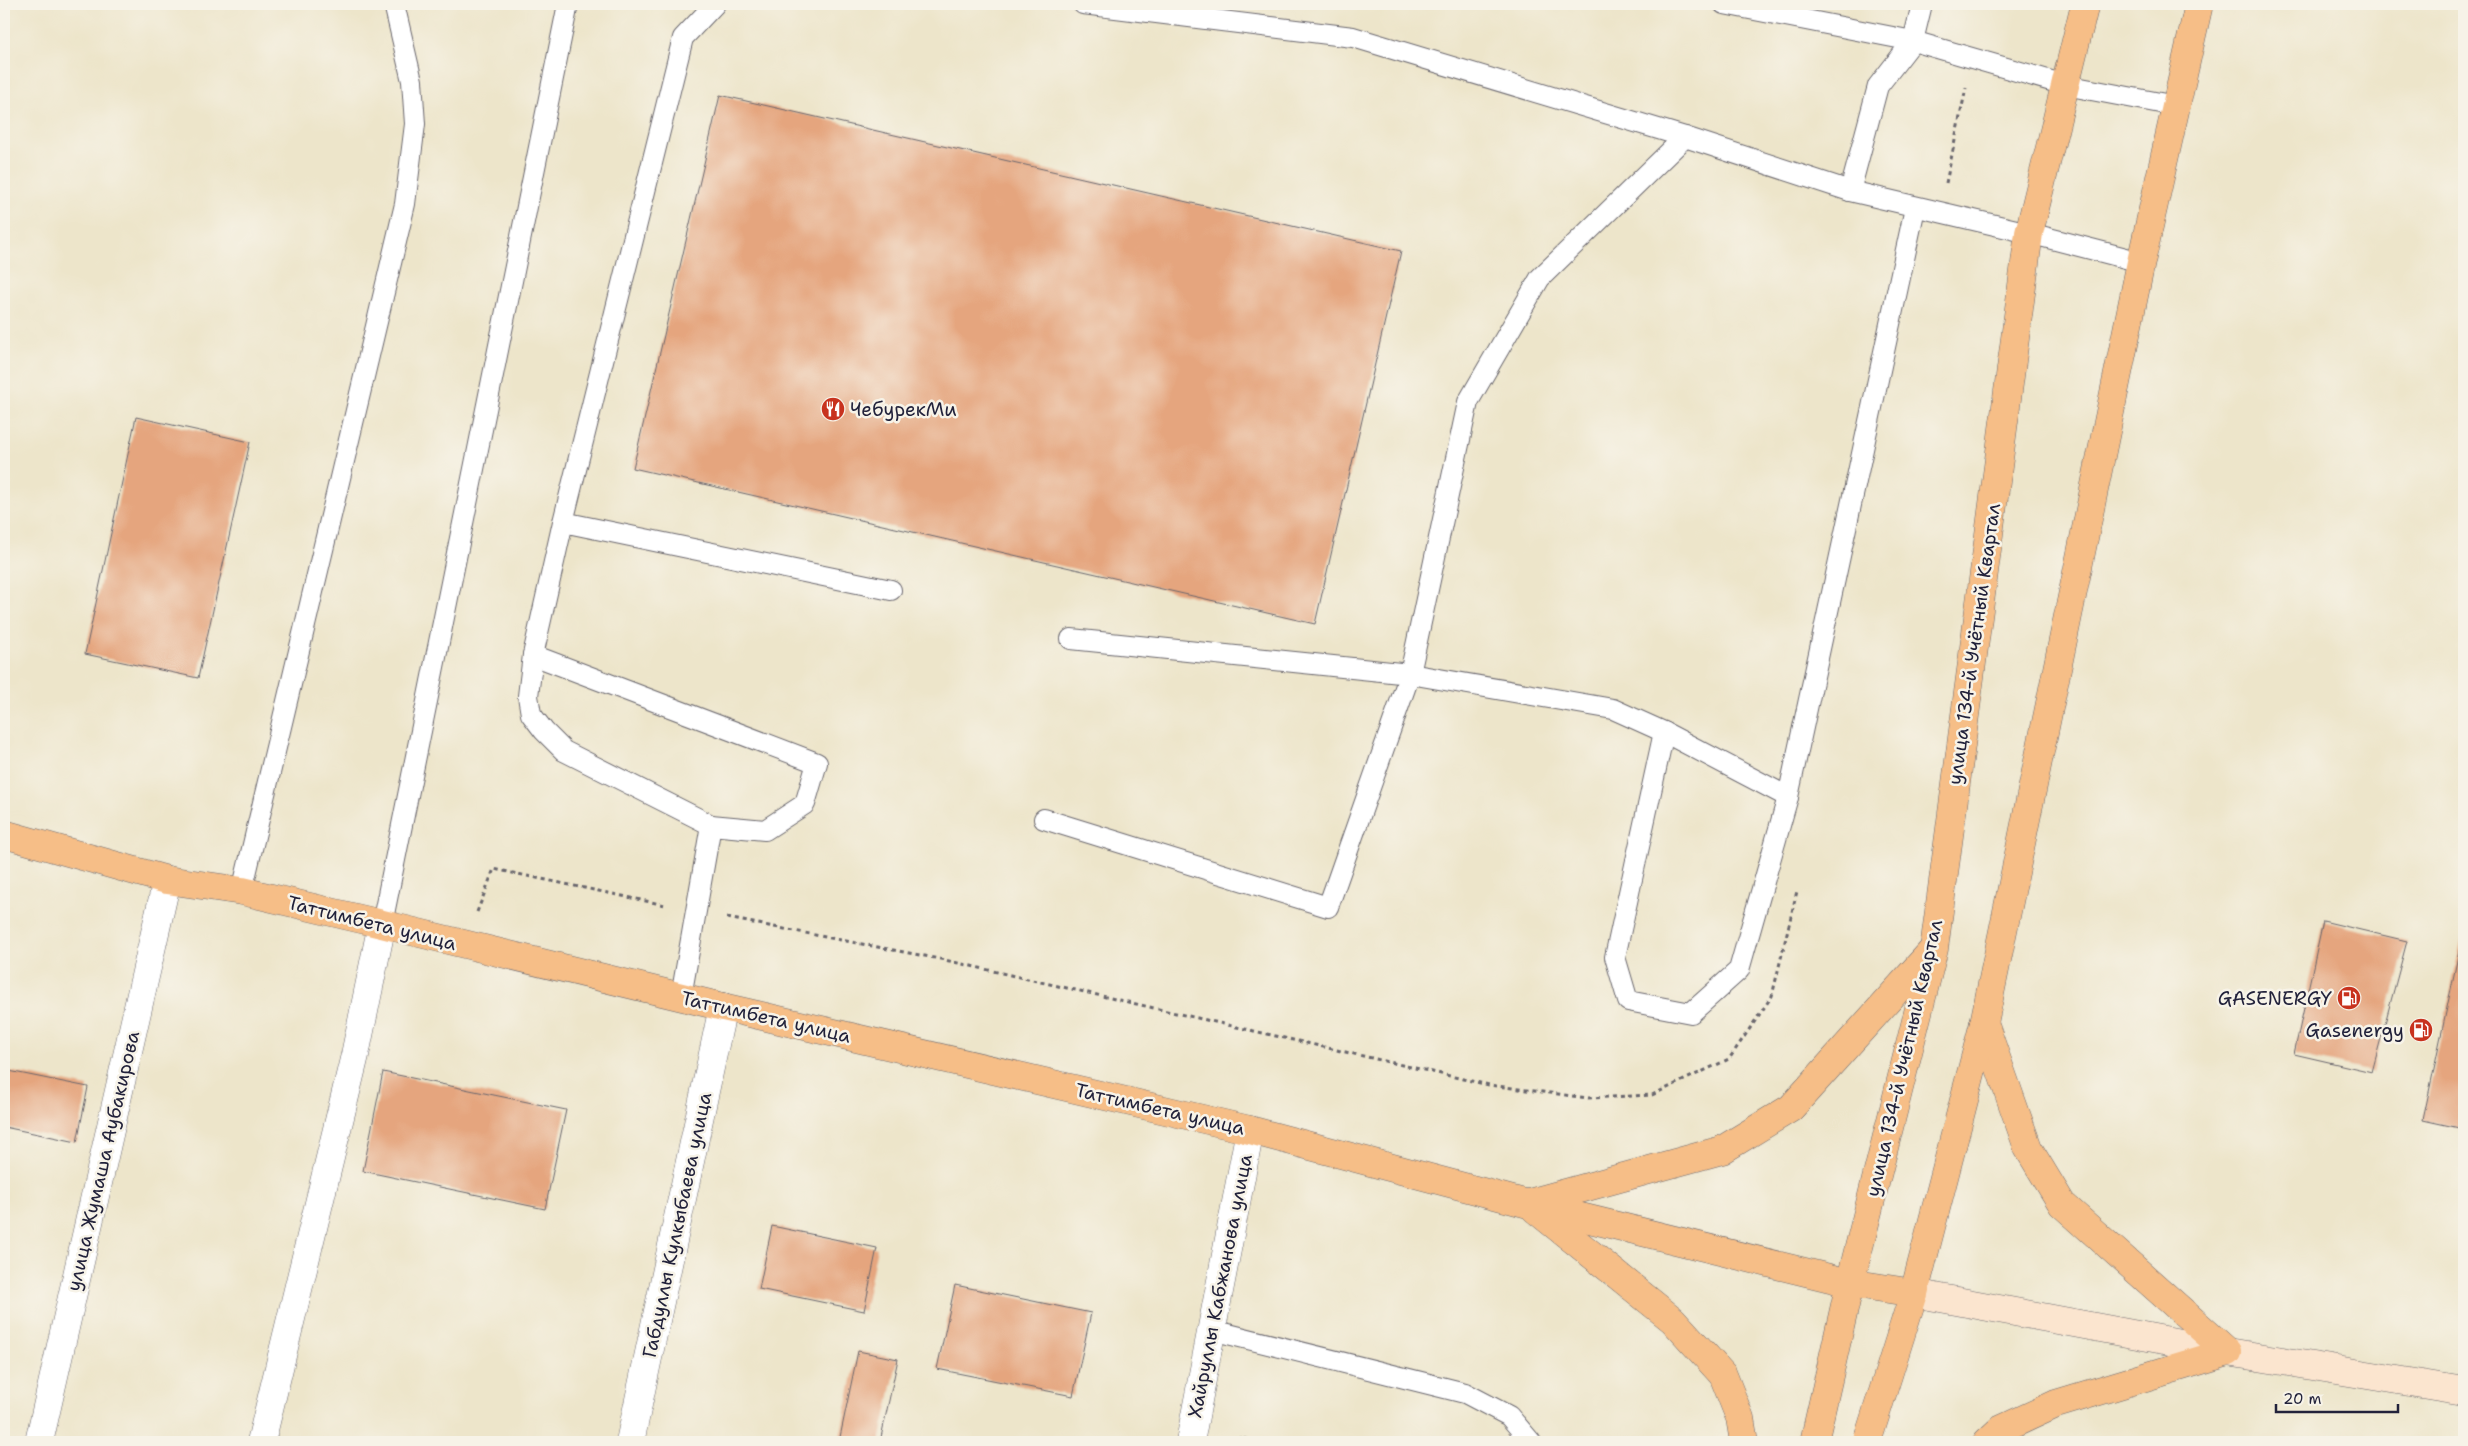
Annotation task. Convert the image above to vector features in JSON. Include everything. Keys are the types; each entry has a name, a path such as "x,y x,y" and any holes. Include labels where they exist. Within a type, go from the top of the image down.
{"main road":[{"name":"улица 134-й Учётный Квартал","path":"1814,1442 1850,1283 1934,949 2028,232 2086,4"},
{"path":"1867,1442 1914,1293 1984,1023 2141,262 2199,4"},
{"name":"Таттимбета улица","path":"4,834 167,880 242,891 382,924 723,1007 1250,1130 1528,1204 1850,1283 1914,1293"},
{"path":"1528,1204 1722,1150 1791,1108 1934,949"},
{"path":"1984,1023 2028,1148 2062,1204 2228,1352"},
{"path":"1528,1204 1673,1320 1723,1375 1740,1418 1744,1442"},
{"path":"1914,1293 2228,1352 2464,1391"},
{"path":"1987,1442 2000,1430 2056,1404 2228,1352"}],"street":[{"name":"улица Жумаша Аубакирова","path":"39,1442 167,880"},
{"path":"261,1442 355,1055 382,924"},
{"name":"Габдуллы Кулкыбаева улица","path":"630,1442 723,1007"},
{"name":"Хайруллы Кабжанова улица","path":"1190,1442 1250,1130"}],"lane":[{"path":"242,891 404,204 416,124 412,81 394,4"},
{"path":"382,924 568,4"},
{"path":"534,655 817,763 804,804 765,830 711,825 564,752 544,731 532,714 528,696 534,655 563,522 683,38 715,4"},
{"path":"1084,4 1353,37 1685,136 1850,191 1915,208 2028,232 2141,262"},
{"path":"1724,4 1913,41 2065,86 2176,106"},
{"path":"1850,191 1878,86 1913,41 1922,4"},
{"path":"1044,819 1328,908 1410,674 1468,402 1540,278 1685,136"},
{"path":"1664,732 1615,957 1628,1000 1691,1012 1739,970 1788,797 1915,208"},
{"path":"563,522 891,590"},
{"path":"1071,639 1410,674 1614,708 1788,797"},
{"path":"681,997 711,825"},
{"path":"1212,1330 1465,1393 1509,1416 1531,1442"}],"path":[{"path":"1940,213 1972,59"}],"building":[{"path":"720,95 1401,251 1315,624 633,468"},
{"path":"136,417 250,442 198,678 85,654"},
{"name":"GASENERGY","path":"2323,921 2407,941 2372,1072 2294,1054"},
{"path":"2464,928 2464,1129 2423,1120"},
{"path":"4,1070 88,1087 77,1142 4,1127"},
{"path":"383,1072 566,1110 545,1209 363,1171"},
{"path":"772,1226 877,1248 864,1311 759,1289"},
{"path":"955,1285 1091,1313 1073,1396 937,1369"},
{"path":"858,1351 898,1359 880,1442 839,1442"},
{"path":"1240,1437 1259,1441 1259,1442 1239,1442"}],"place":[{"name":"ЧебурекМи","path":"833,409"},
{"name":"GASENERGY","path":"2349,998"},
{"name":"Gasenergy","path":"2421,1030"}]}
